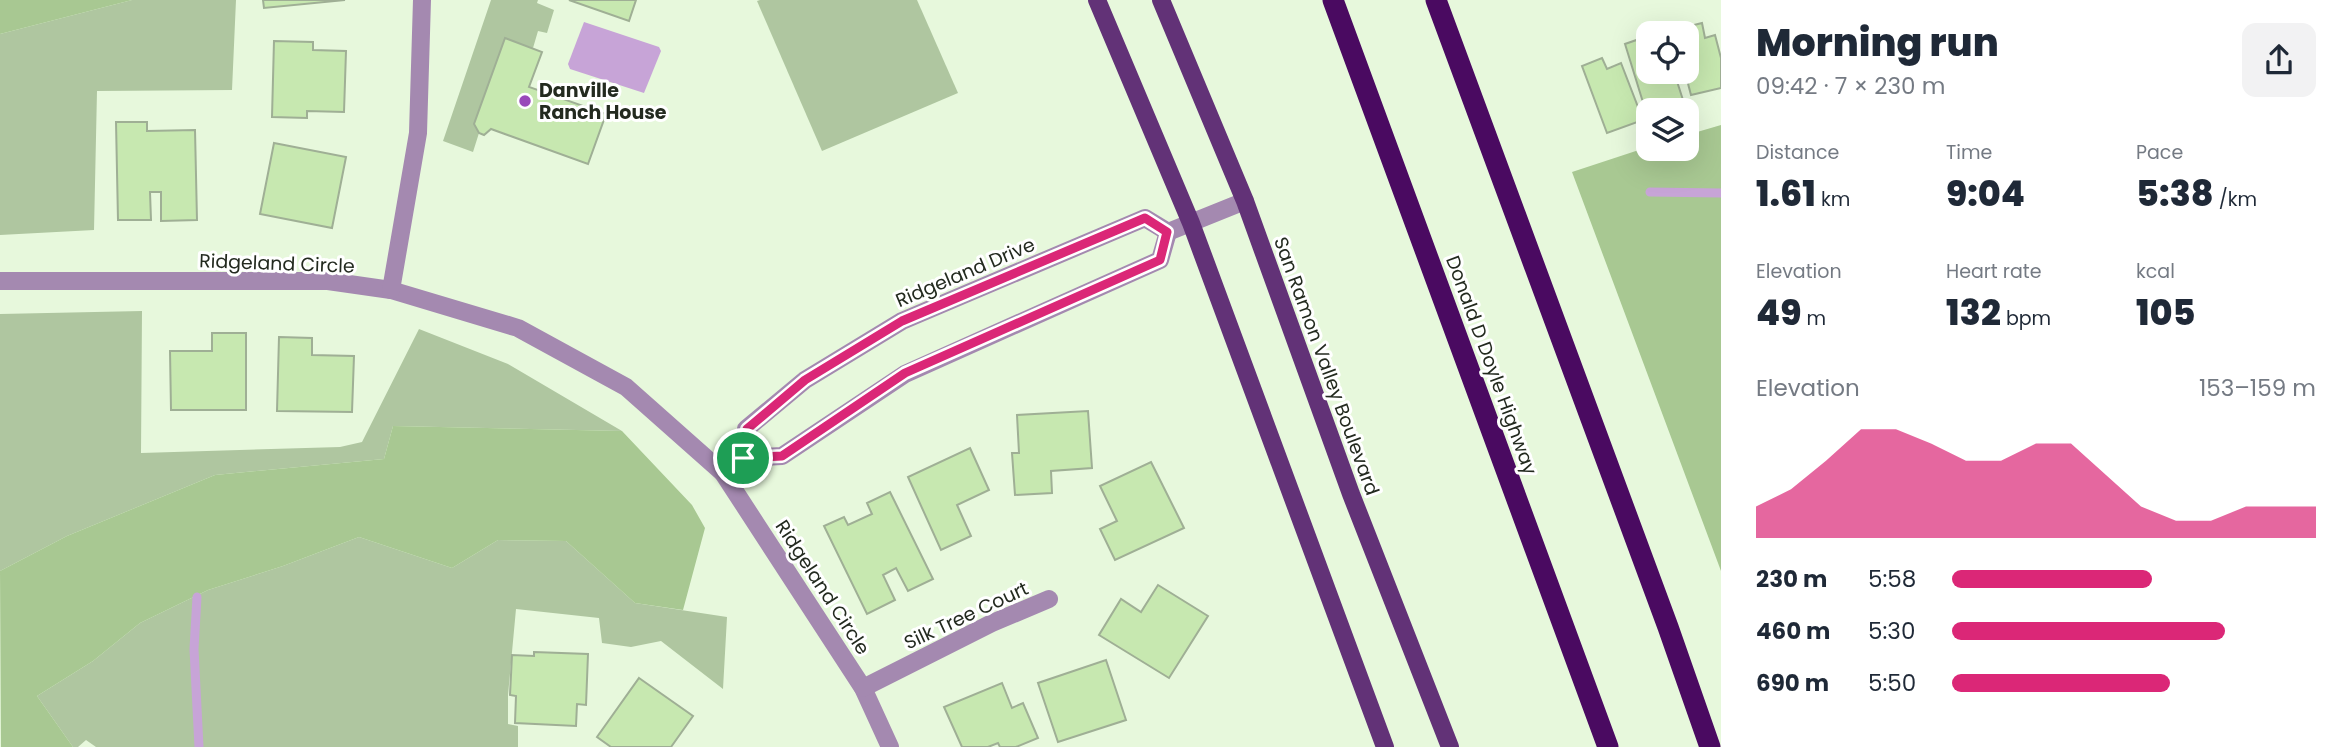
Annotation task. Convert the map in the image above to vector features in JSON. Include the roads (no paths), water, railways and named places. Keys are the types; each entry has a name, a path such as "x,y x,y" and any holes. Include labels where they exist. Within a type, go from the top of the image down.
{"highway":[{"name":"Donald D Doyle Highway","path":"1332,0 1608,747"},
{"path":"1436,0 1710,747"}],"main road":[{"path":"1097,0 1191,223 1385,747"},
{"name":"San Ramon Valley Boulevard","path":"1161,0 1245,201 1351,494 1450,747"}],"street":[{"path":"391,290 418,133 422,0"},
{"path":"723,473 743,458 782,456 905,373 1160,260 1167,232 1245,201"},
{"name":"Ridgeland Drive","path":"743,458 747,429 805,380 902,321 1145,218 1167,232"},
{"name":"Ridgeland Circle","path":"0,281 328,281 391,290 518,328 626,387 723,473 863,688 890,747"},
{"name":"Silk Tree Court","path":"863,688 992,622 1049,599"}],"waterway":[{"path":"1650,192 1721,193"},
{"path":"197,597 194,649 199,747"}],"place":[{"name":"Danville Ranch House","path":"525,101"}]}
